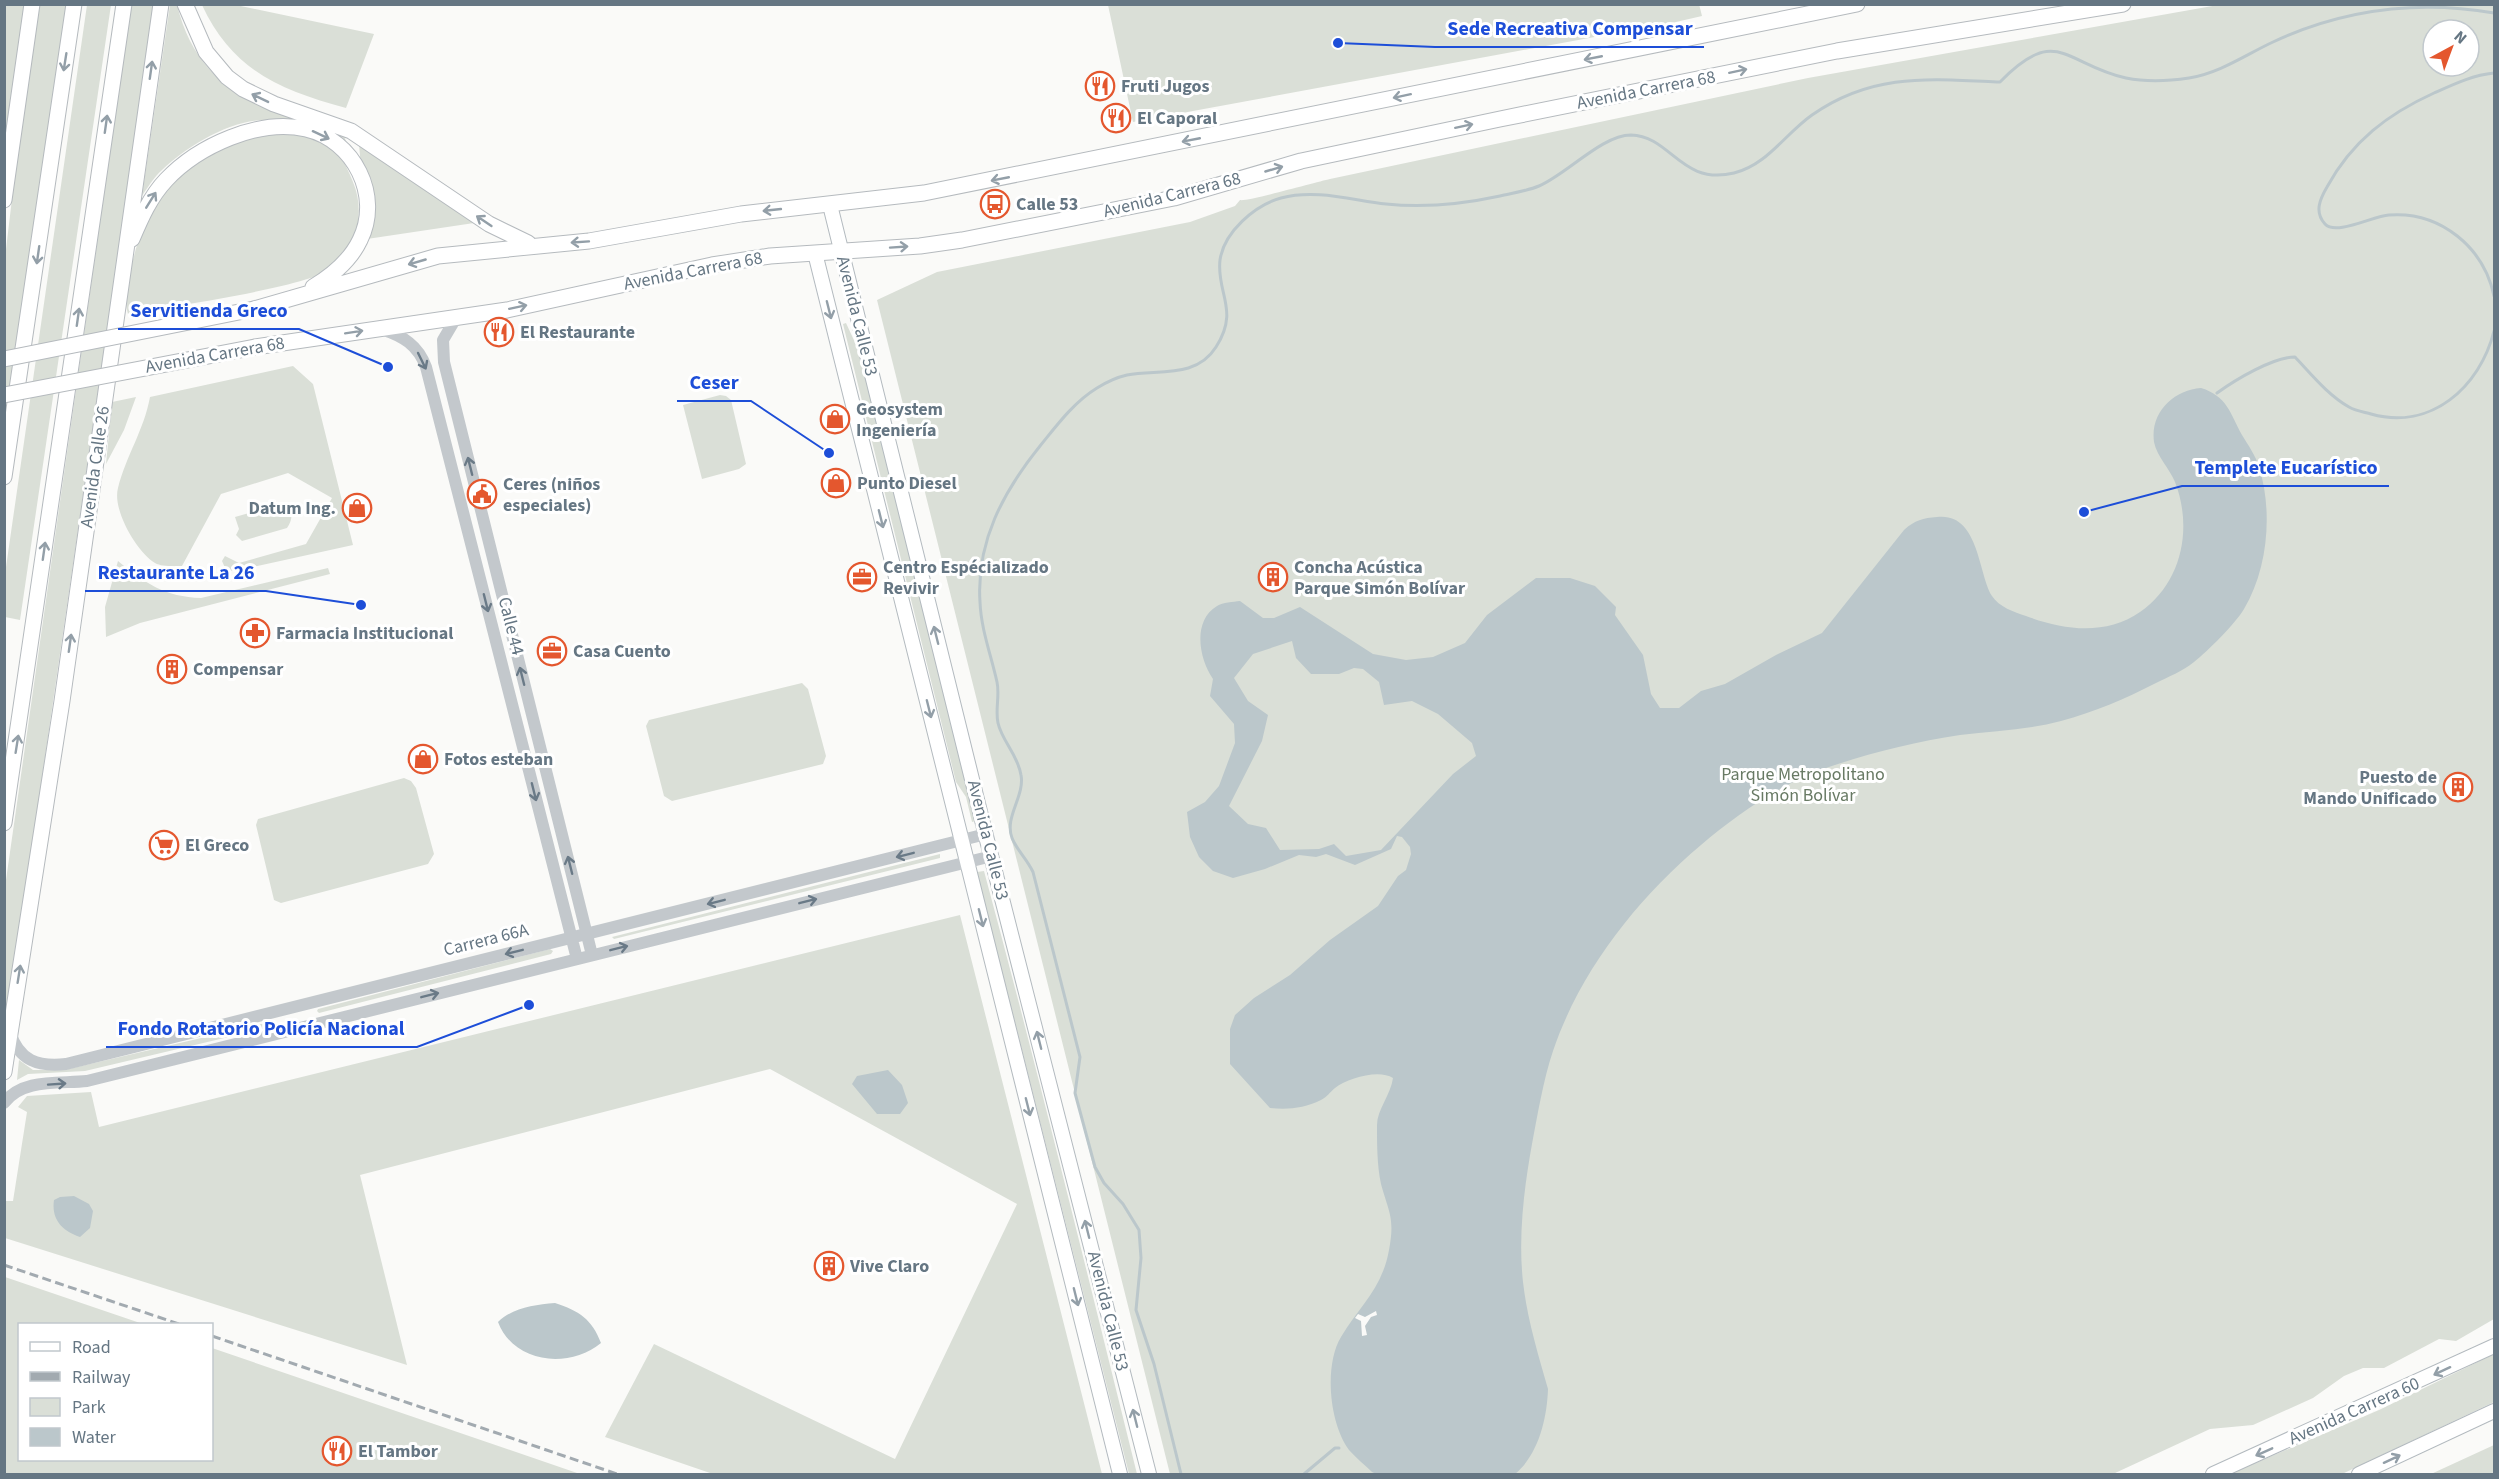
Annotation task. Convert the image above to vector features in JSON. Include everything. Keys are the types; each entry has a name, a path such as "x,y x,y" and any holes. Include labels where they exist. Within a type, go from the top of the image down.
{"main road":[{"path":"4,200 33,4"},
{"path":"4,477 74,4"},
{"path":"4,823 124,4"},
{"name":"Avenida Calle 26","path":"4,1072 62,701 161,4"},
{"path":"185,4 206,52 227,77 243,89 274,104 351,131 489,224 515,239 537,245"},
{"name":"Avenida Carrera 68","path":"4,359 254,309 438,256 589,241 741,214 915,194 1076,164 1857,4"},
{"name":"Avenida Carrera 68","path":"4,395 255,347 507,310 712,265 815,253 941,244 1174,198 1301,161 1500,119 1860,47 2123,4"},
{"path":"125,252 156,193 177,170 193,158 232,138 250,132 290,128 307,129 327,138 355,163 366,188 368,203 366,222 361,239 343,265 328,278 289,299"},
{"name":"Avenida Calle 53","path":"830,205 986,834 1149,1474"},
{"name":"Avenida Calle 53","path":"815,253 1120,1474"},
{"name":"Avenida Carrera 60","path":"2213,1474 2494,1346"},
{"path":"2359,1474 2494,1411"}],"street":[{"name":"Calle 44","path":"456,318 443,340 444,362 592,955"},
{"name":"Calle 44","path":"377,328 407,340 422,357 426,367 577,959"},
{"name":"Carrera 66A","path":"10,1032 18,1051 27,1060 45,1065 66,1064 986,834"},
{"path":"4,1103 12,1093 27,1086 87,1082 992,856"}],"green space":[{"path":"1699,4 1702,16 1676,22 1133,122 1108,5"},
{"path":"4,5 24,5 5,139"},
{"path":"40,5 68,5 5,435 4,266 19,140"},
{"path":"87,5 111,5 20,620 5,617 5,574"},
{"path":"131,5 154,5 5,1033 5,887"},
{"path":"170,5 177,5 188,36 202,60 219,79 240,94 263,105 344,134 346,142 278,121 241,124 212,135 184,152 159,173 142,196"},
{"path":"202,5 236,5 374,34 346,108 279,85 260,74 228,46"},
{"name":"Parque Metropolitano Simón Bolívar","path":"2218,5 2494,5 2494,1319 2456,1341 2439,1339 2384,1368 2363,1368 2344,1376 2313,1398 2253,1425 2210,1429 2113,1474 1170,1474 877,300 937,272 1190,222 1235,206 1240,200 1808,78"},
{"path":"276,132 304,136 324,143 333,149 347,168 357,193 359,216 354,237 343,257 335,266 322,274 270,289 128,314 126,293 134,256 155,205 168,186 184,170 224,147"},
{"path":"359,144 474,223 367,239"},
{"path":"846,323 858,349 976,821 972,822 966,797 956,782 843,324"},
{"path":"293,366 313,384 353,545 235,571 226,570 222,561 225,556 239,563 306,544 332,498 288,473 221,494 182,566 165,566 148,558 127,530 117,497 121,476 144,421 150,397"},
{"path":"720,395 731,400 746,464 739,469 702,479 683,405"},
{"path":"136,397 124,430 106,464 112,402"},
{"path":"281,504 288,508 291,514 291,521 287,528 242,541 236,535 239,529 235,517"},
{"path":"118,561 146,582 166,592 201,598 328,568 330,574 140,623 106,637 105,607"},
{"path":"802,683 808,689 826,756 823,764 672,801 664,796 646,726 649,720"},
{"path":"404,778 411,781 416,788 434,854 428,864 281,903 274,900 256,825 258,819"},
{"path":"940,854 940,858 614,939 612,937"},
{"path":"984,871 1137,1474 1129,1474 977,872"},
{"path":"960,915 1102,1474 713,1474 605,1437 654,1344 895,1459 1017,1204 770,1069 360,1175 407,1365 5,1238 5,1201 13,1201 27,1112 18,1107 27,1096 91,1092 99,1127"},
{"path":"550,949 553,951 551,954 319,1013 317,1011 318,1009"},
{"path":"274,1021 277,1023 275,1026 85,1071 28,1074 17,1080 19,1060 33,1070 64,1070"},
{"path":"5,1277 140,1323 18,1323 18,1461 213,1461 213,1348 580,1474 5,1474"},
{"path":"2494,1354 2494,1402 2342,1474 2230,1474 2379,1410"},
{"path":"2494,1445 2494,1474 2431,1474"}],"water":[{"path":"2201,388 2210,391 2227,406 2256,459 2263,484 2267,521 2263,558 2252,593 2240,615 2214,644 2190,665 2133,694 2097,709 2061,721 2036,726 1929,740 1868,755 1801,778 1749,808 1716,832 1677,866 1633,913 1595,965 1564,1021 1546,1074 1529,1161 1522,1230 1525,1295 1533,1336 1548,1389 1546,1412 1536,1446 1515,1474 1376,1474 1372,1472 1349,1450 1342,1439 1333,1410 1331,1378 1332,1363 1341,1337 1376,1286 1386,1264 1389,1250 1391,1223 1380,1177 1377,1125 1393,1078 1380,1074 1355,1078 1341,1084 1323,1099 1309,1105 1270,1108 1230,1064 1230,1029 1235,1015 1254,998 1290,975 1330,940 1378,906 1398,876 1406,870 1411,854 1410,847 1402,837 1397,836 1391,849 1355,865 1326,854 1316,857 1299,855 1265,869 1233,878 1213,871 1199,857 1190,837 1187,812 1205,802 1219,786 1235,743 1234,724 1210,696 1213,679 1204,661 1200,641 1201,630 1209,613 1219,605 1240,601 1263,618 1274,618 1300,607 1373,654 1406,660 1433,657 1465,643 1487,615 1536,578 1570,578 1595,586 1616,607 1615,615 1643,655 1651,694 1660,708 1679,708 1701,691 1725,684 1776,655 1822,633 1904,530 1919,520 1937,517 1951,518 1961,524 1969,534 1987,586 1995,600 2003,606 2055,625 2099,628 2113,625 2127,620 2154,600 2166,586 2180,553 2183,518 2180,500 2173,477 2154,442 2154,431 2160,412 2166,404 2173,398","holes":["1292,641 1296,658 1311,674 1339,674 1354,668 1363,669 1379,682 1384,705 1412,701 1438,714 1472,743 1476,756 1453,774 1381,850 1346,856 1334,844 1319,849 1280,850 1266,828 1248,824 1229,806 1262,741 1268,715 1248,701 1234,678 1253,654"]},
{"path":"888,1070 902,1085 908,1103 900,1114 877,1114 852,1084 857,1076"},
{"path":"74,1196 89,1204 93,1211 90,1228 80,1237 68,1232 56,1219 54,1213 54,1200"},
{"path":"555,1303 584,1317 601,1343 574,1357 544,1358 516,1347 498,1322 518,1310"}],"pier":[{"path":"1376,1311 1377,1315 1371,1317 1365,1326 1367,1335 1362,1336 1361,1321 1355,1318 1358,1314 1365,1317"}],"waterway":[{"path":"1181,1474 1154,1364 1136,1310 1141,1258 1139,1230 1095,1167 1075,1093 1080,1057 1033,872 1016,846 1010,830 1012,814 1020,791 1021,775 1017,761 998,723 998,687 981,612 982,559 995,519 1014,481 1066,414 1100,386 1116,379 1139,373 1176,371 1198,364 1208,357 1223,334 1226,322 1227,312 1221,282 1220,260 1228,239 1251,213 1281,198 1320,195 1415,206 1486,199 1539,186 1608,141 1631,135 1645,137 1657,143 1689,167 1701,173 1716,175 1734,173 1746,169 1766,156 1812,115 1835,101 1857,91 1880,85 1926,80 2000,82 2019,64 2035,55 2049,51 2062,53 2126,78 2149,81 2181,79 2200,76 2222,68 2300,31 2354,15 2381,10 2437,7 2494,13"},
{"path":"2494,73 2456,83 2417,101 2387,120 2348,156 2322,196 2319,206 2322,219 2330,227 2346,227 2389,215 2408,215 2442,226 2470,248 2481,263 2494,296"},
{"path":"2217,393 2265,365 2295,357 2327,391 2352,408 2393,418 2414,416 2433,410 2450,400 2465,386 2477,370 2494,331"},
{"path":"1304,1474 1335,1448 1339,1448"}],"railway":[{"path":"4,1265 176,1323"},
{"path":"213,1336 617,1474"}],"place":[{"name":"Sede Recreativa Compensar","path":"1338,43"},
{"name":"Fruti Jugos","path":"1100,86"},
{"name":"El Caporal","path":"1116,118"},
{"name":"Calle 53","path":"995,204"},
{"name":"El Restaurante","path":"499,332"},
{"name":"Servitienda Greco","path":"388,367"},
{"name":"Geosystem Ingeniería","path":"835,419"},
{"name":"Ceser","path":"829,453"},
{"name":"Punto Diesel","path":"836,483"},
{"name":"Ceres (niños especiales)","path":"482,494"},
{"name":"Datum Ing.","path":"357,508"},
{"name":"Templete Eucarístico","path":"2084,512"},
{"name":"Centro Espécializado Revivir","path":"862,577"},
{"name":"Concha Acústica Parque Simón Bolívar","path":"1273,577"},
{"name":"Restaurante La 26","path":"361,605"},
{"name":"Farmacia Institucional","path":"255,633"},
{"name":"Casa Cuento","path":"552,651"},
{"name":"Compensar","path":"172,669"},
{"name":"Fotos esteban","path":"423,759"},
{"name":"Puesto de Mando Unificado","path":"2458,787"},
{"name":"El Greco","path":"164,845"},
{"name":"Fondo Rotatorio Policía Nacional","path":"529,1005"},
{"name":"Vive Claro","path":"829,1266"},
{"name":"El Tambor","path":"337,1451"}]}
